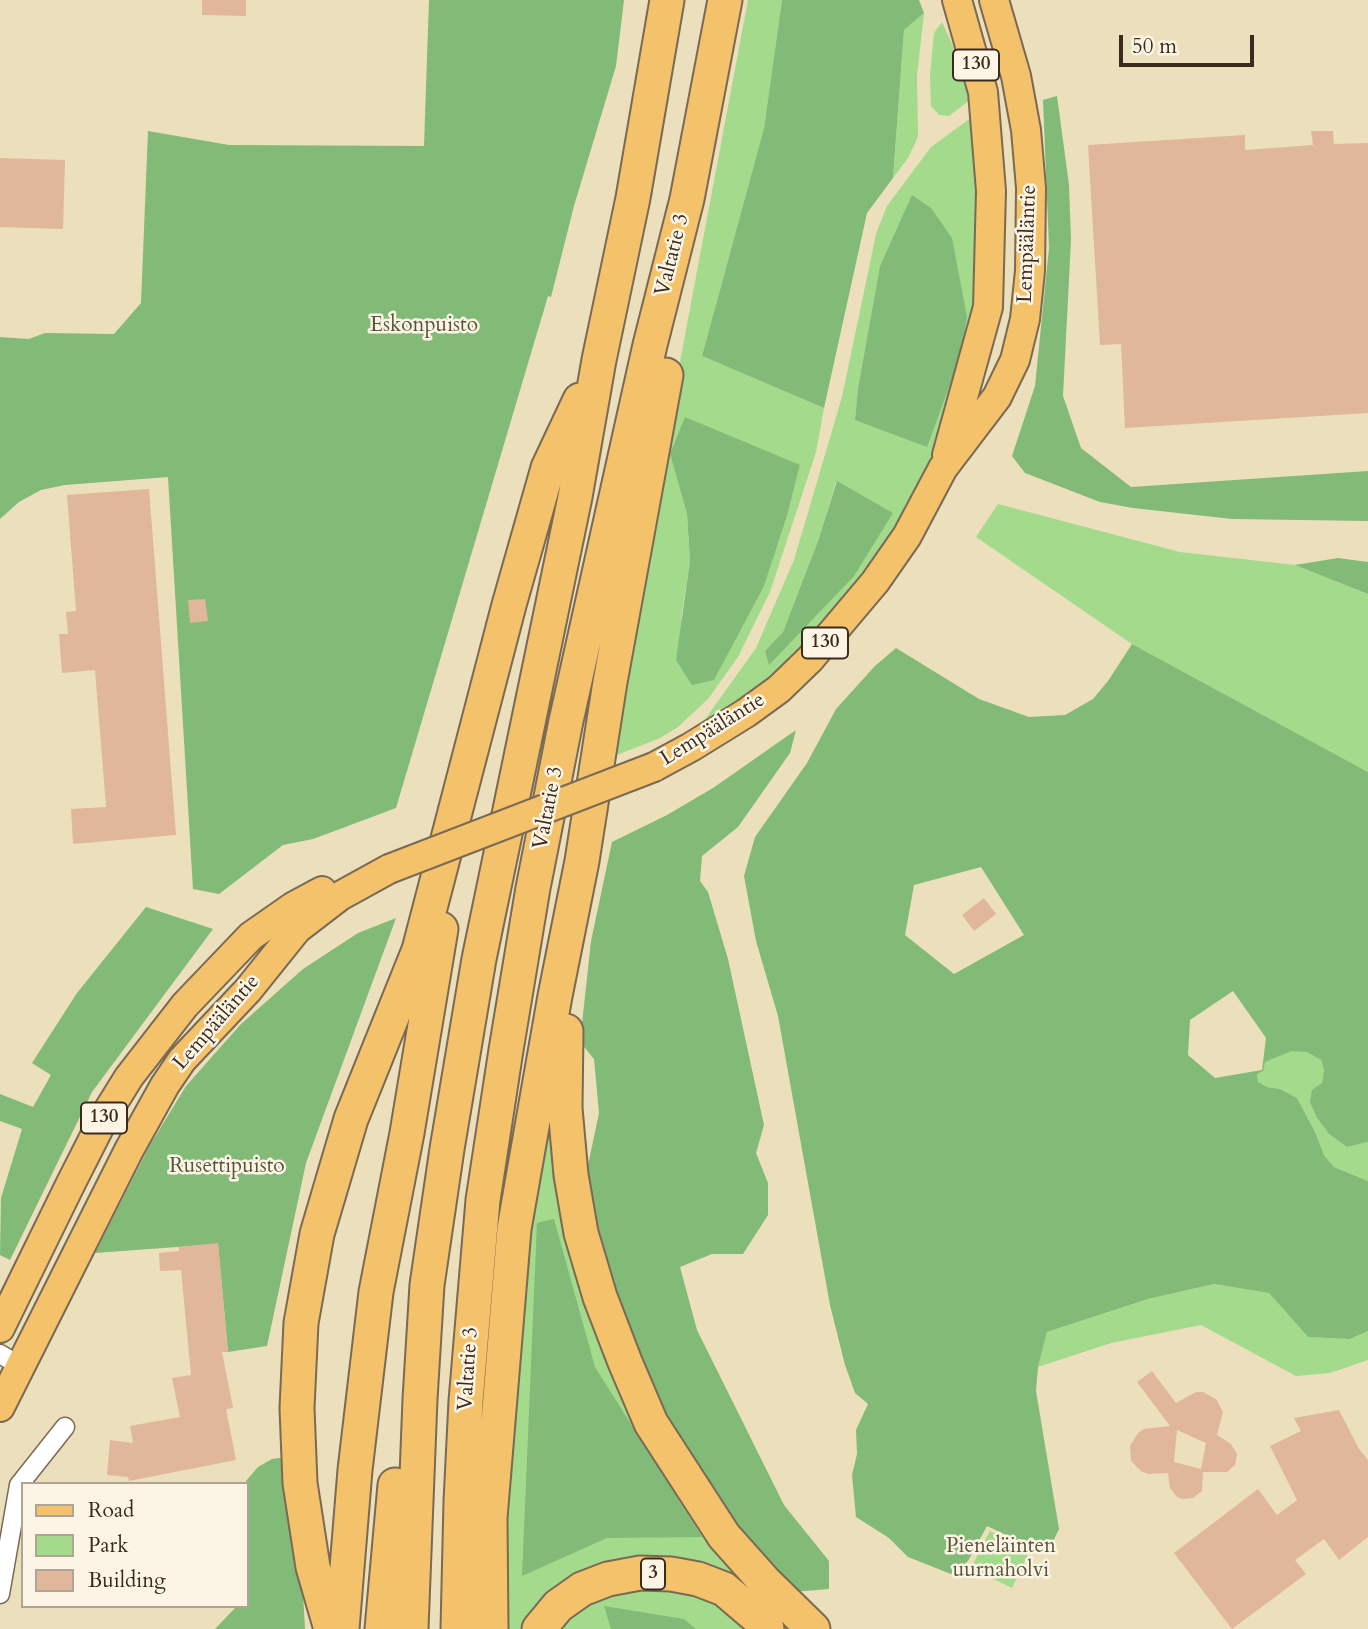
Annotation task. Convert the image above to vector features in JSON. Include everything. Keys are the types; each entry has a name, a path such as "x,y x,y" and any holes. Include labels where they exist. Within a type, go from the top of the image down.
{"highway":[{"name":"Valtatie 3","path":"411,1629 419,1412 428,1285 446,1149 480,959 575,497 598,360 633,198 667,0"},
{"name":"Valtatie 3","path":"458,1629 466,1401 483,1200 506,1050 533,888 566,721 650,345 687,200 725,0"},
{"path":"491,1629 490,1518 514,1229 582,861 612,670 689,254 687,200"},
{"path":"331,1629 313,1567 305,1517 300,1483 297,1408 302,1323 317,1234 351,1119 374,1068 402,988 419,950 509,605 548,468 598,360"},
{"path":"342,1629 355,1470 376,1292 407,1133 471,751"},
{"path":"582,861 564,1045 565,1108 571,1175 581,1233 600,1297 651,1423 689,1484 724,1536 765,1582 813,1629"},
{"path":"382,1629 404,1402 428,1285"},
{"name":"3","path":"539,1629 558,1606 582,1589 608,1579 640,1573 671,1574 698,1579 724,1589 764,1623 767,1629"}],"main road":[{"name":"Lempääläntie","path":"943,468 988,307 991,191 983,92 957,0"},
{"name":"Lempääläntie","path":"0,1328 106,1114 129,1077 185,1005 251,936 314,894 388,869 654,767 746,713 779,688 810,659 875,582 907,536 943,468 997,397 1015,360 1025,319 1030,271 1031,188 1026,131 1016,76 994,0"},
{"name":"Lempääläntie","path":"0,1407 10,1359 165,1085 182,1060 248,990 297,929 340,896 388,869"}],"street":[{"path":"21,1482 65,1427"},
{"path":"0,1594 21,1482"}],"green space":[{"name":"Eskonpuisto","path":"429,0 624,0 616,66 574,206 551,297 548,296 396,808 313,839 283,845 219,894 193,889 168,477 65,485 41,490 19,502 0,519 0,337 29,339 45,333 114,334 141,303 148,131 229,145 424,146"},
{"path":"748,0 782,0 764,128 702,356 824,408 816,452 770,592 738,657 708,699 678,727 660,738 617,755 661,463","holes":["670,454 800,465 787,516 764,585 681,619 690,561 687,514"]},
{"path":"782,0 919,0 924,13 904,30 893,178 867,213 824,408 702,356 764,128"},
{"path":"924,13 917,76 918,137 908,158 893,178 904,30"},
{"path":"942,22 967,77 971,99 949,116 939,115 931,106 930,75 934,33"},
{"path":"1057,96 1069,185 1071,240 1063,396 1081,448 1131,487 1368,471 1368,521 1232,519 1100,502 1025,473 1012,456 1035,386 1049,248 1043,100"},
{"path":"975,115 982,269 960,385 930,468 874,563 815,637 756,688 703,728 701,725 756,648 794,560 842,397 876,234 887,206 931,147","holes":["913,196 855,419 880,266","836,482 893,513 769,664 765,651 783,632 818,541"]},
{"path":"912,195 931,208 952,238 967,317 960,357 927,447 855,420 858,388 880,266"},
{"path":"685,417 800,465 764,586 714,680 692,685 676,660 690,561 687,514 670,454"},
{"path":"837,481 893,513 854,576 769,665 765,651 783,632 818,541"},
{"path":"998,504 1180,552 1295,565 1368,594 1368,772 1132,644 976,537"},
{"path":"1338,558 1368,562 1368,594 1295,565"},
{"path":"1132,644 1368,772 1368,1142 1347,1147 1329,1134 1317,1118 1310,1102 1312,1090 1322,1083 1324,1070 1321,1060 1307,1052 1292,1051 1265,1062 1263,1071 1257,1074 1258,1082 1297,1098 1324,1155 1334,1167 1368,1181 1368,1331 1350,1339 1308,1337 1269,1293 1214,1284 1148,1299 1047,1332 1038,1367 1036,1391 1059,1529 1047,1554 987,1526 968,1561 951,1574 908,1557 889,1538 856,1517 852,1475 857,1454 856,1430 868,1404 855,1393 830,1305 778,1016 756,941 744,876 755,837 807,763 836,709 875,666 896,648 979,699 1029,717 1065,715 1093,699","holes":["981,867 1024,935 954,974 905,935 914,885","1233,991 1266,1038 1262,1070 1215,1078 1188,1055 1190,1020"]},
{"path":"796,730 790,753 738,827 702,856 700,881 708,892 728,959 764,1125 756,1153 768,1183 768,1215 743,1254 712,1254 680,1267 697,1330 784,1505 829,1561 829,1589 792,1592 692,1467 655,1400 612,1292 591,1214 588,1165 599,1113 594,1059 580,1042 591,941 612,842 667,815 713,788"},
{"path":"146,907 213,929 92,1092 10,1260 0,1255 1,1198 22,1129 0,1121 0,1094 33,1107 51,1075 32,1063 77,993"},
{"name":"Rusettipuisto","path":"396,918 306,1163 267,1346 228,1352 218,1244 95,1253 150,1145 186,1086 241,1024 303,969 358,933"},
{"path":"1292,1051 1307,1051 1321,1060 1324,1070 1317,1118 1329,1134 1347,1147 1368,1142 1368,1181 1334,1167 1324,1155 1297,1098 1258,1082 1257,1073 1262,1071 1264,1062"},
{"path":"550,1083 618,1372 804,1629 774,1629 668,1563 527,1629 503,1629 514,1356"},
{"path":"554,1219 595,1367 702,1537 607,1538 522,1576 537,1223"},
{"path":"1214,1284 1269,1293 1308,1337 1350,1339 1368,1331 1368,1360 1330,1373 1296,1376 1201,1325 1111,1343 1038,1367 1047,1332 1148,1299"},
{"path":"286,1457 289,1529 303,1593 305,1629 215,1629 235,1608 248,1608 246,1481 258,1467 272,1459"},
{"name":"Pieneläinten uurnaholvi","path":"990,1531 1030,1550 1012,1588 971,1568"},
{"path":"639,1584 685,1589 722,1605 746,1629 556,1629 565,1616 605,1593"},
{"path":"604,1606 684,1619 696,1629 611,1629"}],"building":[{"path":"202,0 246,0 246,16 202,15"},
{"path":"1311,131 1333,131 1334,144 1368,143 1368,413 1125,428 1121,344 1100,345 1088,145 1245,135 1245,150 1313,145"},
{"path":"0,158 65,160 63,229 0,227"},
{"path":"149,489 176,835 73,844 71,809 106,807 95,670 62,673 59,634 68,634 66,612 76,611 67,495"},
{"path":"205,599 208,621 190,623 188,600"},
{"path":"984,898 996,914 974,931 962,915"},
{"path":"218,1243 228,1352 222,1352 233,1408 226,1409 236,1460 129,1481 128,1477 107,1475 110,1440 133,1443 130,1426 180,1417 172,1378 191,1375 181,1270 160,1271 159,1253 179,1251 179,1247"},
{"path":"1152,1371 1176,1403 1196,1392 1203,1392 1216,1399 1223,1412 1217,1435 1231,1444 1237,1454 1235,1465 1227,1472 1203,1472 1202,1491 1193,1498 1177,1497 1170,1488 1168,1473 1142,1472 1131,1461 1130,1446 1138,1433 1144,1429 1170,1426 1137,1382","holes":["1177,1430 1206,1443 1201,1469 1174,1462"]},
{"path":"1339,1410 1359,1449 1368,1460 1368,1537 1339,1560 1324,1539 1295,1560 1306,1574 1232,1629 1174,1553 1258,1489 1277,1515 1297,1500 1270,1446 1301,1431 1294,1418"}]}
